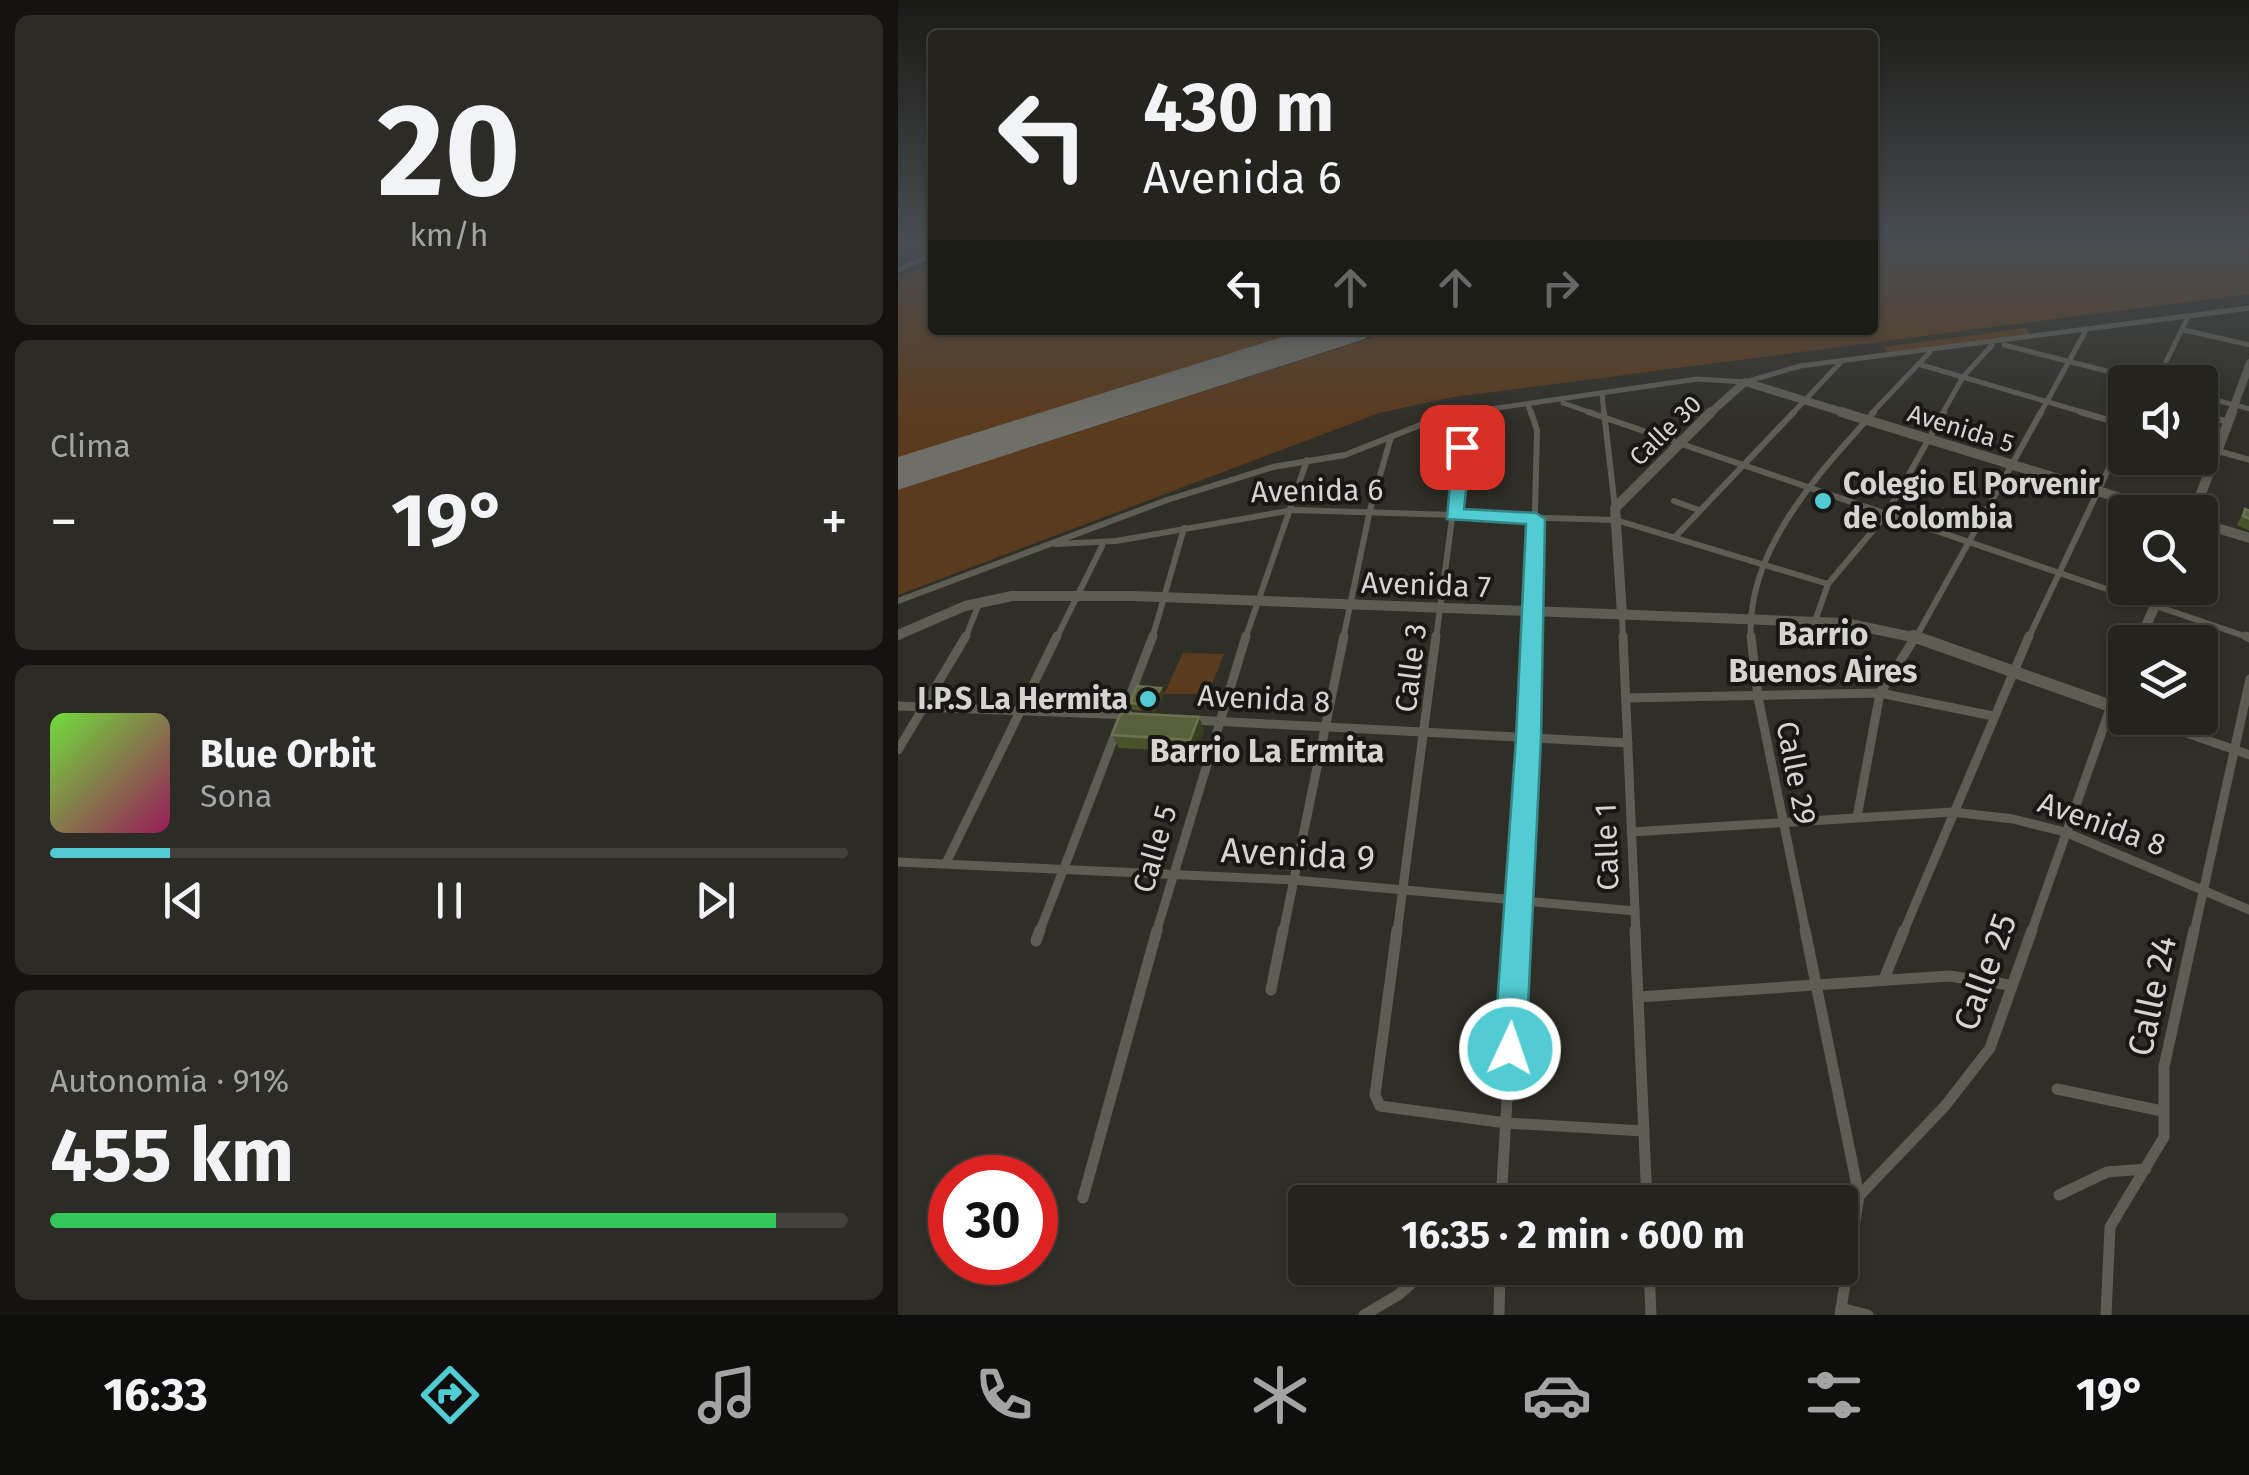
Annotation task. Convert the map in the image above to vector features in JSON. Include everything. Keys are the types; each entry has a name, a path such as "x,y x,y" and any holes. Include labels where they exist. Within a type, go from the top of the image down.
{"street":[{"path":"898,601 1218,483 1307,460 1345,455 1444,416 1697,379 1745,382 1800,366 2250,308"},
{"path":"2163,365 2188,317"},
{"path":"2184,330 2250,346"},
{"path":"1857,817 1880,693 1916,637 2085,332"},
{"path":"1995,343 2108,372"},
{"path":"1815,620 1828,584 1886,515 1963,377 1995,343"},
{"name":"Calle 29","path":"1859,1196 1758,697 1750,618 1766,562 1806,487 1930,352"},
{"path":"2218,447 2250,362"},
{"path":"1676,536 1741,463 1840,363"},
{"path":"1918,364 2108,420"},
{"name":"Avenida 5","path":"1745,382 2108,495"},
{"name":"Calle 30","path":"1615,514 1629,493 1677,442 1745,382"},
{"name":"Calle 1","path":"1602,394 1614,491 1622,614 1646,1185"},
{"path":"1558,401 2250,638"},
{"path":"2218,401 2250,409"},
{"path":"1502,1185 1528,738 1536,519 1538,430 1528,404"},
{"name":"Calle 3","path":"1466,414 1375,1095 1380,1106 1506,1123"},
{"path":"2218,419 2228,422"},
{"path":"1271,990 1370,510 1391,437"},
{"path":"2218,450 2250,460"},
{"name":"Calle 5","path":"1083,1198 1172,876 1256,602 1293,510 1307,460"},
{"path":"1884,979 2012,671 2062,574 2108,471"},
{"path":"1614,491 1629,493"},
{"path":"1674,501 1699,510"},
{"name":"Avenida 6","path":"1050,544 1102,546 1250,512 1370,510 1536,519 1615,514 1828,584"},
{"path":"1036,941 1058,868 1167,597 1184,528"},
{"path":"2218,528 2250,538"},
{"path":"946,863 1102,546"},
{"name":"Avenida 7","path":"898,635 980,601 1012,596 1167,597 1350,608 1815,620 1916,637 2108,705"},
{"path":"898,750 970,630 980,601"},
{"path":"2147,625 2155,606"},
{"name":"Calle 24","path":"2106,1315 2110,1227 2164,1137 2164,1067 2250,679"},
{"path":"1626,698 1880,693 1993,716"},
{"path":"898,706 1140,716"},
{"name":"Calle 25","path":"1859,1196 1902,1156 1990,1048 2108,717"},
{"name":"Avenida 8","path":"1180,719 1628,743"},
{"path":"2191,735 2250,755"},
{"name":"Avenida 8","path":"1631,832 1953,812 2066,832 2250,910"},
{"name":"Avenida 9","path":"898,862 1294,880 1634,911"},
{"path":"1638,997 1950,976 2010,985"},
{"path":"2057,1089 2162,1111"},
{"path":"1506,1123 1644,1130"},
{"path":"2059,1195 2108,1172 2146,1169"},
{"path":"1859,1196 1841,1312 1868,1315"},
{"path":"1364,1315 1410,1285"},
{"path":"1499,1315 1500,1285"},
{"path":"1650,1285 1651,1315"}],"shaded area":[{"path":"898,302 928,302 928,335 1290,335 898,458"},
{"path":"1878,302 2184,302 1454,397 1379,413 898,595 898,490 1379,335 1878,335"},
{"path":"2025,328 2031,334 1890,355 1883,347"},
{"path":"1183,653 1224,654 1208,694 1164,694"}],"building":[{"path":"1137,686 1161,688 1152,705 1130,703"},
{"path":"1121,713 1199,717 1190,740 1112,735"}],"runway":[{"path":"898,474 1334,335"}],"place":[{"name":"Colegio El Porvenir de Colombia","path":"1823,501"},
{"name":"I.P.S La Hermita","path":"1148,699"}],"district":[{"name":"Barrio Buenos Aires","path":"1823,652"},
{"name":"Barrio La Ermita","path":"1267,751"}],"route":[{"path":"1462,447 1454,514 1536,519 1510,1049"}]}
